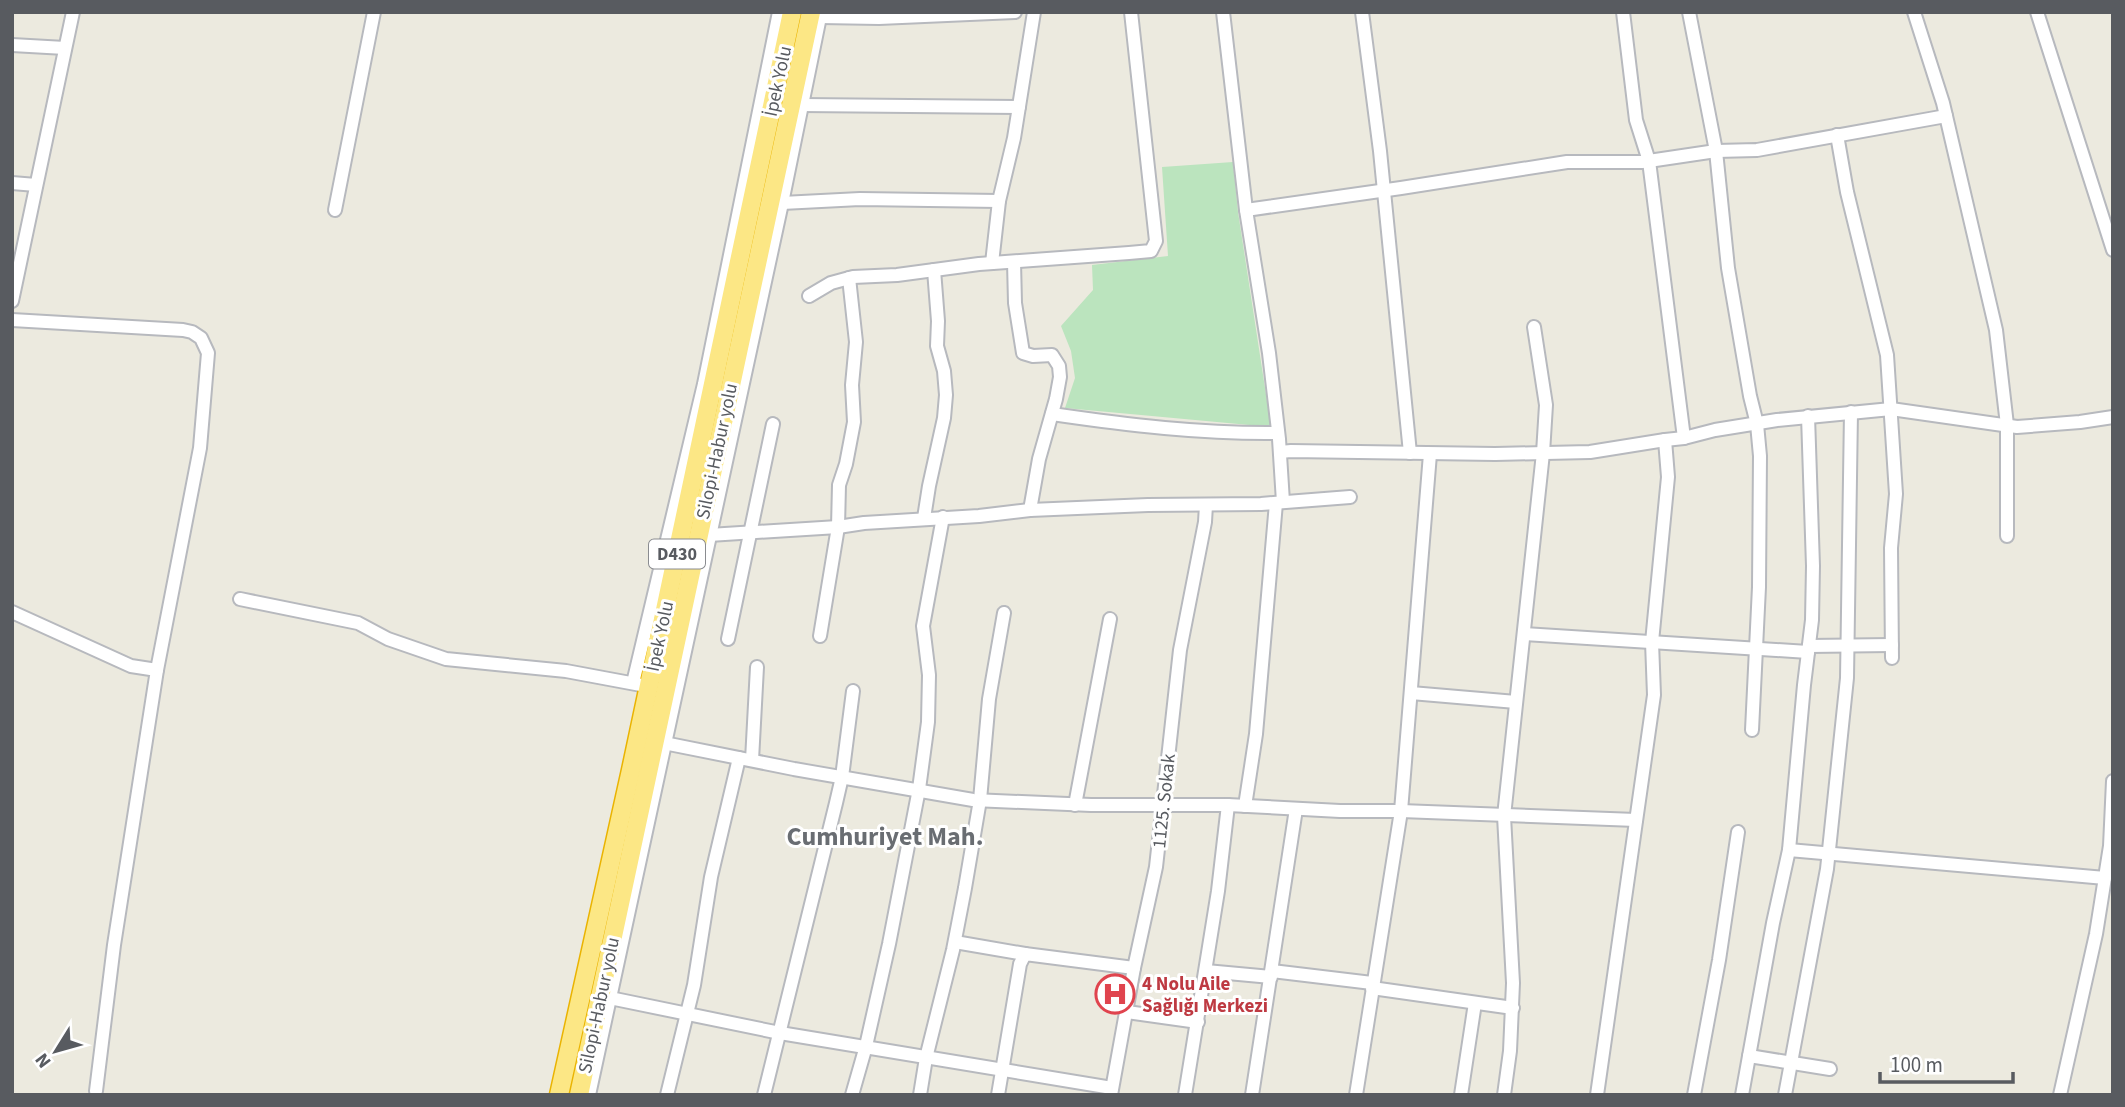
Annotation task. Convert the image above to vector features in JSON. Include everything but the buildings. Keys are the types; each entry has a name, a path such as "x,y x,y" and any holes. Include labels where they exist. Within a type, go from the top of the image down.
{"highway":[{"name":"İpek Yolu","path":"559,1095 620,861 641,685 792,12"},
{"name":"Silopi-Habur yolu","path":"579,1095 620,861 817,14"}],"street":[{"path":"12,301 18,245 36,184 72,12"},
{"path":"335,210 374,12"},
{"path":"240,599 358,623 388,639 446,659 566,671 641,685 779,12"},
{"path":"589,1095 782,203 817,14 879,18 1015,12"},
{"path":"992,263 999,201 1014,138 1034,12"},
{"path":"809,296 831,283 849,278 1152,250 1156,241 1150,169 1131,12"},
{"path":"1223,12 1245,210 1269,353 1280,452 1279,502 1256,734 1245,806"},
{"path":"1362,12 1410,453"},
{"path":"1623,12 1636,120 1648,161 1684,438"},
{"path":"1689,12 1716,151 1728,268 1757,424 1760,456 1757,648 1751,710 1752,730"},
{"path":"1914,12 1946,116 1996,330 2007,425 2007,536"},
{"path":"2037,12 2113,250"},
{"path":"12,44 65,48"},
{"path":"801,105 1019,107"},
{"path":"1245,210 1567,162 1648,161 1716,151 1757,150 1946,116"},
{"path":"1524,634 1757,648 1848,647 1892,652 1891,548 1896,494 1887,355 1847,192 1837,135"},
{"path":"12,183 36,184"},
{"path":"782,203 860,199 999,201"},
{"path":"1014,262 1015,303 1023,353 1033,356 1052,355 1059,366 1060,377 1039,459 1030,510"},
{"path":"924,519 946,395 937,346 934,270"},
{"path":"820,636 838,527 839,485 854,422 852,385 856,342 849,278"},
{"path":"12,320 183,330 197,335 207,348 209,359 200,448 157,670 114,945 96,1091"},
{"path":"1504,1095 1513,1008 1504,816 1546,405 1534,327"},
{"path":"1280,452 1590,452 1808,416 1891,409 2017,427 2113,417"},
{"path":"1785,1095 1829,854 1844,704 1848,647 1850,412"},
{"path":"1052,414 1130,426 1278,433"},
{"path":"1742,1095 1789,849 1812,620 1808,416"},
{"path":"728,639 773,424"},
{"path":"1597,1095 1654,695 1652,642 1668,477 1665,440"},
{"path":"1356,1095 1401,811 1430,454"},
{"path":"709,535 1030,510 1206,505 1350,497"},
{"name":"1125. Sokak","path":"1112,1091 1134,968 1156,867 1180,650 1206,505"},
{"path":"852,1095 889,944 919,789 928,722 929,674 923,626 943,517"},
{"path":"12,612 131,666 157,670"},
{"path":"920,1095 926,1058 955,942 980,800 989,699 1004,613"},
{"path":"1075,805 1110,620"},
{"path":"667,1095 694,985 710,877 746,759 757,667"},
{"path":"764,1095 842,777 853,691"},
{"path":"1411,693 1516,702"},
{"path":"664,743 980,800 1075,805 1228,805 1636,820"},
{"path":"2060,1095 2096,934 2110,846 2113,780"},
{"path":"1185,1095 1218,891 1228,805"},
{"path":"1252,1095 1296,809"},
{"path":"1694,1095 1720,960 1738,832"},
{"path":"1789,849 2105,878"},
{"path":"955,942 1134,968"},
{"path":"998,1095 1020,964 1025,954"},
{"path":"1206,971 1271,974 1372,985 1513,1008"},
{"path":"610,998 780,1033 1112,1091"},
{"path":"1461,1095 1475,1003"},
{"path":"1127,1012 1198,1022"},
{"path":"1749,1056 1830,1069"}],"green space":[{"path":"1233,162 1238,212 1271,427 1065,408 1075,378 1071,351 1061,326 1093,290 1092,265 1168,256 1162,167"}],"place":[{"name":"4 Nolu Aile Sağlığı Merkezi","path":"1115,994"}],"district":[{"name":"Cumhuriyet Mah.","path":"885,836"}]}
